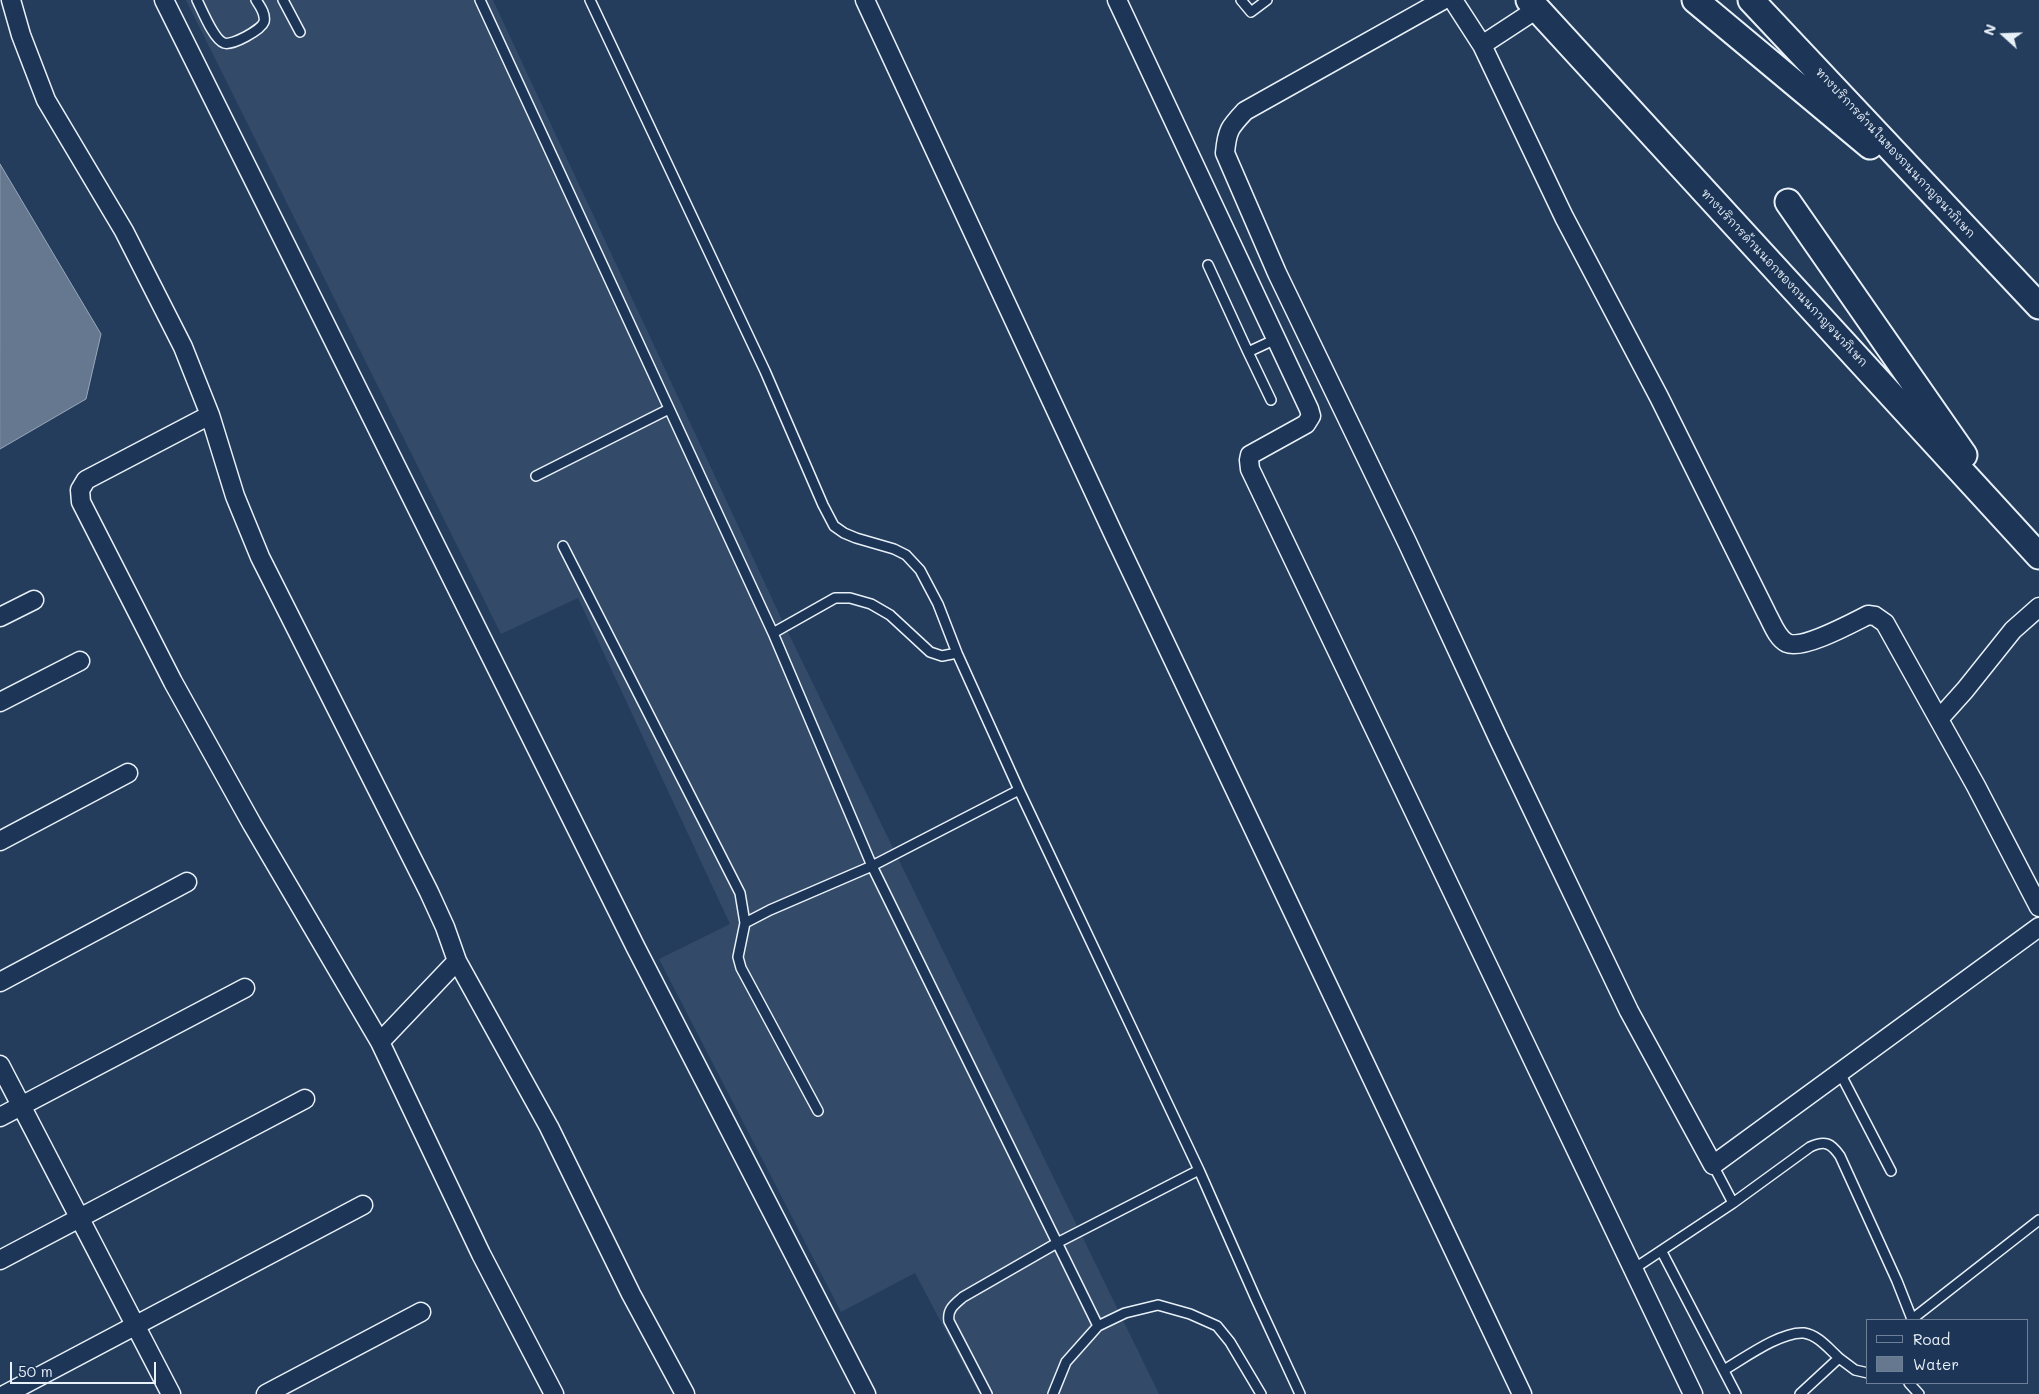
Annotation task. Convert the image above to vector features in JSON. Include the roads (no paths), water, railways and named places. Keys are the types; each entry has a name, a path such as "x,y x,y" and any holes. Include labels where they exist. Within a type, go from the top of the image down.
{"main road":[{"path":"1695,0 1955,216"},
{"name":"ทางบริการด้านในของถนนกาญจนาภิเษก","path":"1751,0 2039,306"},
{"name":"ทางบริการด้านนอกของถนนกาญจนาภิเษก","path":"1533,4 2039,556"},
{"path":"1788,202 2020,535"}],"street":[{"path":"11,0 21,36 46,100 124,231 183,347 210,415 236,496 260,557 429,892 445,927 457,961 549,1127 631,1294 685,1394"},
{"path":"164,0 636,948 866,1394"},
{"path":"865,0 1110,526 1522,1394"},
{"path":"1117,0 1311,416 1306,424 1250,455 1250,469 1693,1394"},
{"path":"1443,0 1245,111 1226,136 1225,153 1277,273 1407,542 1503,749 1621,993 1713,1165 2039,927"},
{"path":"1453,0 1482,45 1564,217 1659,397 1766,614 1779,636 1787,643 1798,644 1868,616 1880,618 1885,623 1939,719 2039,907"},
{"path":"1482,45 1533,4"},
{"path":"210,415 86,480 80,490 81,502 173,682 248,816 380,1042 481,1254 554,1394"},
{"path":"0,617 34,600"},
{"path":"1939,719 1965,690 1988,658 2013,630 2039,607"},
{"path":"0,702 80,661"},
{"path":"0,841 128,773"},
{"path":"0,982 188,882"},
{"path":"380,1042 457,961"},
{"path":"0,1117 245,988"},
{"path":"0,1065 171,1394"},
{"path":"0,1260 305,1099"},
{"path":"6,1394 363,1205"},
{"path":"266,1394 421,1312"}],"lane":[{"path":"197,0 213,32 225,44 232,43 257,30 263,23 264,16 256,0"},
{"path":"283,0 300,32"},
{"path":"480,0 773,633 872,866 1098,1326"},
{"path":"590,0 765,372 834,526 856,538 894,549 913,562 920,570 938,604 957,653 1019,790 1200,1170 1300,1394"},
{"path":"1241,0 1251,12 1267,0"},
{"path":"1208,266 1270,400"},
{"path":"1248,352 1276,339"},
{"path":"536,476 669,409"},
{"path":"564,546 740,893 745,923 738,957 742,968 818,1111"},
{"path":"773,633 835,598 850,598 871,604 890,615 930,652 942,656 957,653"},
{"path":"745,923 770,910 872,866 1019,790"},
{"path":"1840,1073 1891,1171"},
{"path":"1632,1270 1734,1203 1810,1147 1820,1142 1828,1142 1840,1156 1897,1281 1912,1319"},
{"path":"1713,1165 1734,1203"},
{"path":"988,1394 949,1321 948,1315 950,1310 963,1297 1057,1243 1200,1170"},
{"path":"1913,1319 2039,1220"},
{"path":"1662,1252 1736,1394"},
{"path":"1053,1394 1066,1362 1098,1326 1125,1313 1158,1305 1174,1308 1217,1326 1230,1342 1261,1394"},
{"path":"1724,1370 1781,1338 1804,1333 1818,1339 1854,1370 1866,1373"},
{"path":"1800,1394 1839,1358"},
{"path":"1910,1384 1919,1394"}],"water":[{"path":"0,164 101,334 86,399 0,449"}]}
